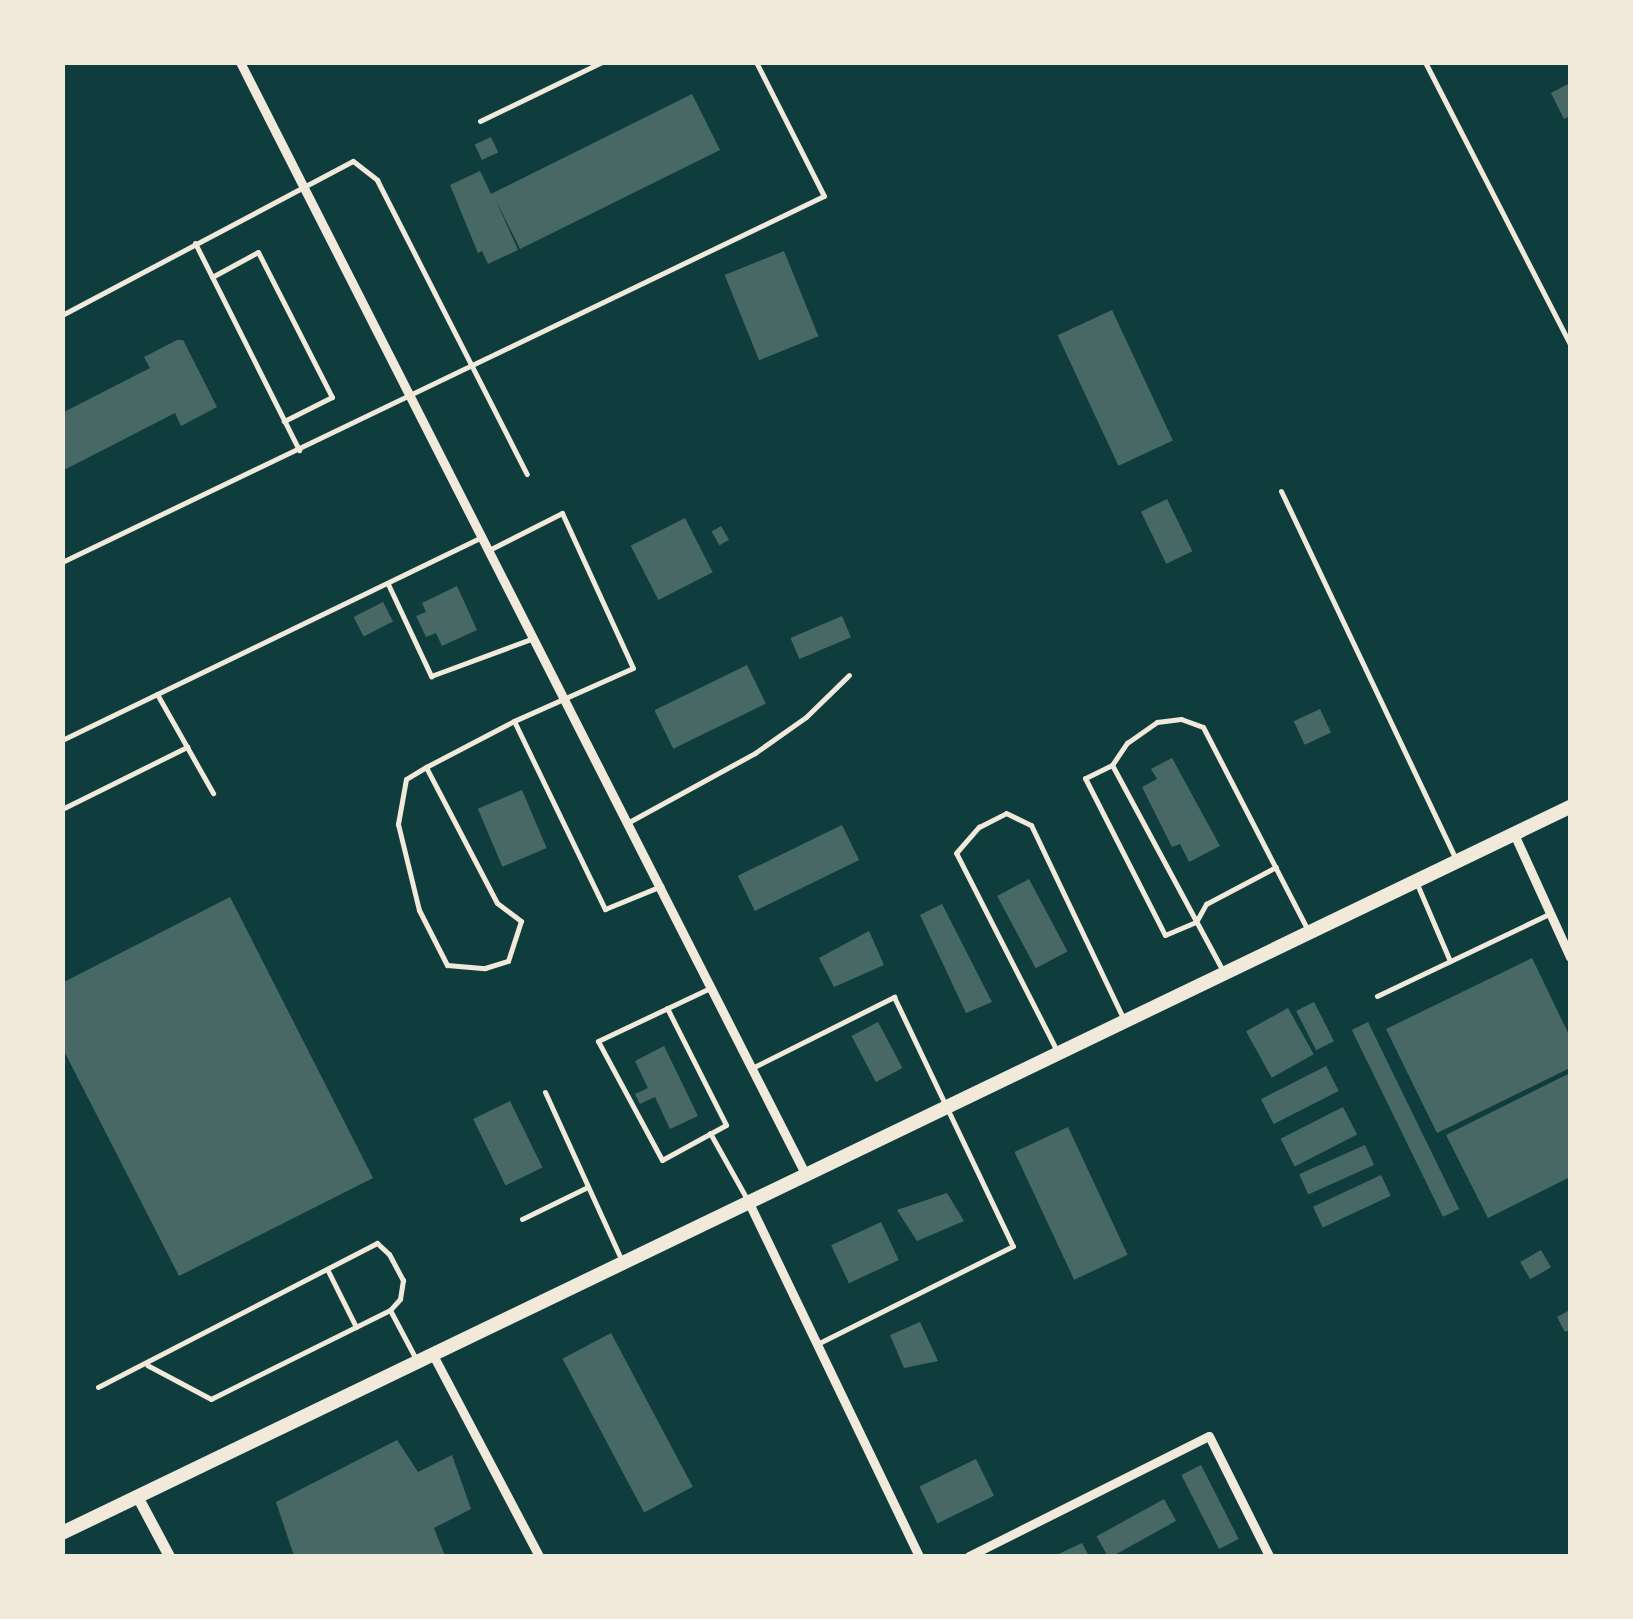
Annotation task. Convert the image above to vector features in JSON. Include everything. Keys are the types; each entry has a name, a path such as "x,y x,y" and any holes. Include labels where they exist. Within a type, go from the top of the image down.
{"main road":[{"path":"62,1533 1570,809"}],"street":[{"path":"240,62 806,1175"},
{"path":"1514,834 1570,956"},
{"path":"749,1203 918,1556"},
{"path":"434,1354 540,1556"},
{"path":"969,1556 1209,1436 1269,1556"},
{"path":"137,1496 169,1556"}],"lane":[{"path":"480,121 602,62"},
{"path":"62,562 411,398 824,196 756,62"},
{"path":"1426,62 1570,344"},
{"path":"62,315 353,161 377,180 527,474"},
{"path":"195,243 299,450"},
{"path":"212,277 258,252 332,397 284,422"},
{"path":"1281,491 1457,862"},
{"path":"426,767 496,902 521,922 508,961 485,968 447,965 419,910 398,824 406,779 426,767 514,722 633,668 562,514 489,550"},
{"path":"62,740 482,536"},
{"path":"387,583 431,676 534,638"},
{"path":"629,822 756,753 806,717 850,675"},
{"path":"158,694 213,793"},
{"path":"1276,867 1206,904 1196,922 1166,935 1085,778 1112,765 1128,743 1157,722 1181,719 1204,727 1310,933"},
{"path":"514,722 605,909 661,886"},
{"path":"62,809 187,748"},
{"path":"1112,765 1224,974"},
{"path":"1058,1054 956,853 979,826 1006,814 1031,825 1124,1022"},
{"path":"1416,881 1450,961"},
{"path":"1378,996 1549,914"},
{"path":"667,1008 726,1125 662,1160 598,1041 712,986"},
{"path":"754,1067 894,997 1013,1246 817,1344"},
{"path":"545,1092 623,1264"},
{"path":"710,1133 749,1203"},
{"path":"522,1219 588,1187"},
{"path":"98,1386 147,1365 377,1244 389,1254 403,1280 400,1299 390,1310 212,1399 147,1365"},
{"path":"327,1269 356,1327"},
{"path":"390,1310 418,1362"}],"building":[{"path":"1570,83 1570,116 1564,119 1551,93"},
{"path":"692,94 720,150 520,249 495,198 518,250 488,264 482,251 478,253 450,185 480,171 491,194"},
{"path":"491,137 498,152 482,160 475,145"},
{"path":"784,251 818,336 759,360 725,275"},
{"path":"1112,310 1173,441 1118,466 1058,335"},
{"path":"183,340 217,407 181,426 175,413 62,471 62,413 150,368 144,357"},
{"path":"1167,499 1192,551 1166,564 1141,512"},
{"path":"685,518 713,572 658,600 631,546"},
{"path":"721,526 729,540 719,545 711,532"},
{"path":"457,586 477,630 442,646 436,633 426,637 416,616 426,612 422,603"},
{"path":"383,602 393,622 364,637 354,617"},
{"path":"842,616 851,637 799,659 790,638"},
{"path":"747,665 766,704 673,749 654,710"},
{"path":"1320,709 1331,733 1305,745 1294,721"},
{"path":"1172,758 1220,846 1189,862 1180,844 1172,847 1142,787 1157,779 1151,769"},
{"path":"522,790 547,848 502,867 478,809"},
{"path":"842,825 859,860 755,911 738,876"},
{"path":"1029,879 1067,951 1036,968 997,896"},
{"path":"230,897 373,1178 179,1276 62,1047 62,983"},
{"path":"942,904 992,1002 966,1013 920,915"},
{"path":"869,931 884,965 834,987 819,958"},
{"path":"1532,958 1570,1037 1570,1068 1437,1133 1386,1029"},
{"path":"1314,1002 1334,1041 1316,1050 1296,1011"},
{"path":"1288,1008 1314,1054 1272,1078 1246,1031"},
{"path":"878,1022 902,1068 876,1082 852,1036"},
{"path":"1368,1022 1459,1209 1443,1217 1352,1030"},
{"path":"664,1046 698,1116 670,1129 655,1097 640,1104 635,1094 648,1088 635,1061"},
{"path":"1326,1066 1339,1091 1274,1124 1261,1099"},
{"path":"1570,1073 1570,1177 1488,1218 1446,1135"},
{"path":"510,1101 542,1168 506,1185 473,1119"},
{"path":"1343,1107 1357,1135 1295,1166 1281,1139"},
{"path":"1068,1127 1128,1255 1074,1280 1015,1152"},
{"path":"1365,1145 1374,1165 1308,1194 1299,1174"},
{"path":"1381,1175 1391,1196 1323,1228 1313,1207"},
{"path":"947,1193 964,1221 917,1241 897,1210"},
{"path":"881,1222 899,1260 849,1283 831,1245"},
{"path":"1541,1250 1551,1267 1530,1279 1520,1262"},
{"path":"1570,1310 1570,1330 1565,1332 1557,1317"},
{"path":"920,1322 938,1361 904,1368 890,1335"},
{"path":"611,1333 693,1487 644,1512 562,1359"},
{"path":"397,1440 418,1472 452,1455 471,1509 434,1528 445,1556 294,1556 276,1502"},
{"path":"976,1459 994,1496 937,1523 919,1487"},
{"path":"1201,1465 1239,1539 1219,1549 1181,1475"},
{"path":"1164,1499 1176,1521 1113,1556 1108,1556 1097,1536"},
{"path":"1082,1543 1089,1556 1054,1556"}]}
